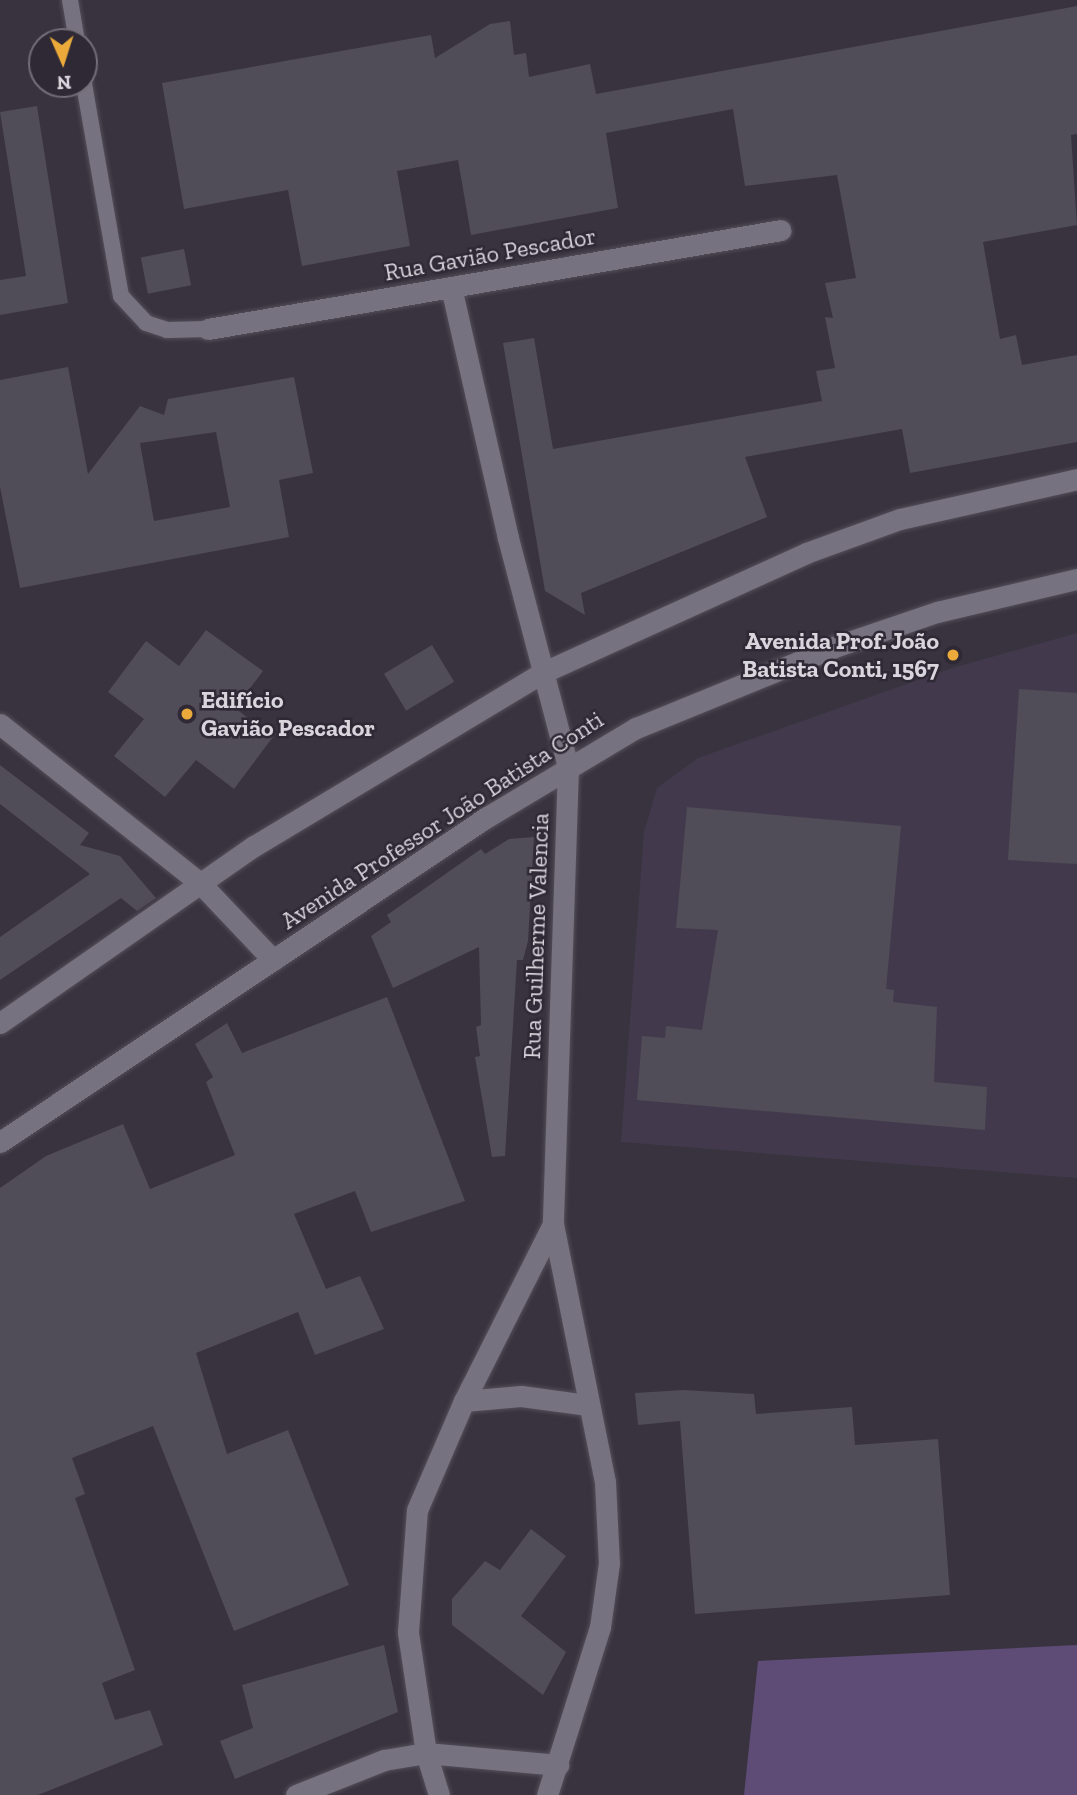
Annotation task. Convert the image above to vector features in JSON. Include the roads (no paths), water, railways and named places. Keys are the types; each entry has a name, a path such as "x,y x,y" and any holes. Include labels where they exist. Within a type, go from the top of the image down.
{"street":[{"name":"Rua Gavião Pescador","path":"208,330 781,230"},
{"name":"Rua Guilherme Valencia","path":"451,287 568,767 553,1224 605,1482 609,1563 600,1626 547,1795"},
{"path":"0,1023 254,846 544,672 806,553 888,523 1077,479"},
{"name":"Avenida Professor João Batista Conti","path":"0,1142 568,767 636,728 834,647 974,600 1077,579"},
{"name":"Avenida Professor João Batista Conti","path":"0,724 201,884 273,960"},
{"name":"Rua Guilherme Valencia","path":"439,1795 426,1753 408,1632 407,1585 417,1510 464,1401 553,1224"},
{"path":"464,1401 522,1396 588,1405"},
{"path":"296,1795 384,1760 426,1753 558,1765"}],"lane":[{"path":"70,0 75,28"},
{"path":"86,98 121,296 146,323 208,330"}],"place":[{"name":"Avenida Prof. João Batista Conti, 1567","path":"953,655"},
{"name":"Edifício Gavião Pescador","path":"187,714"}]}
